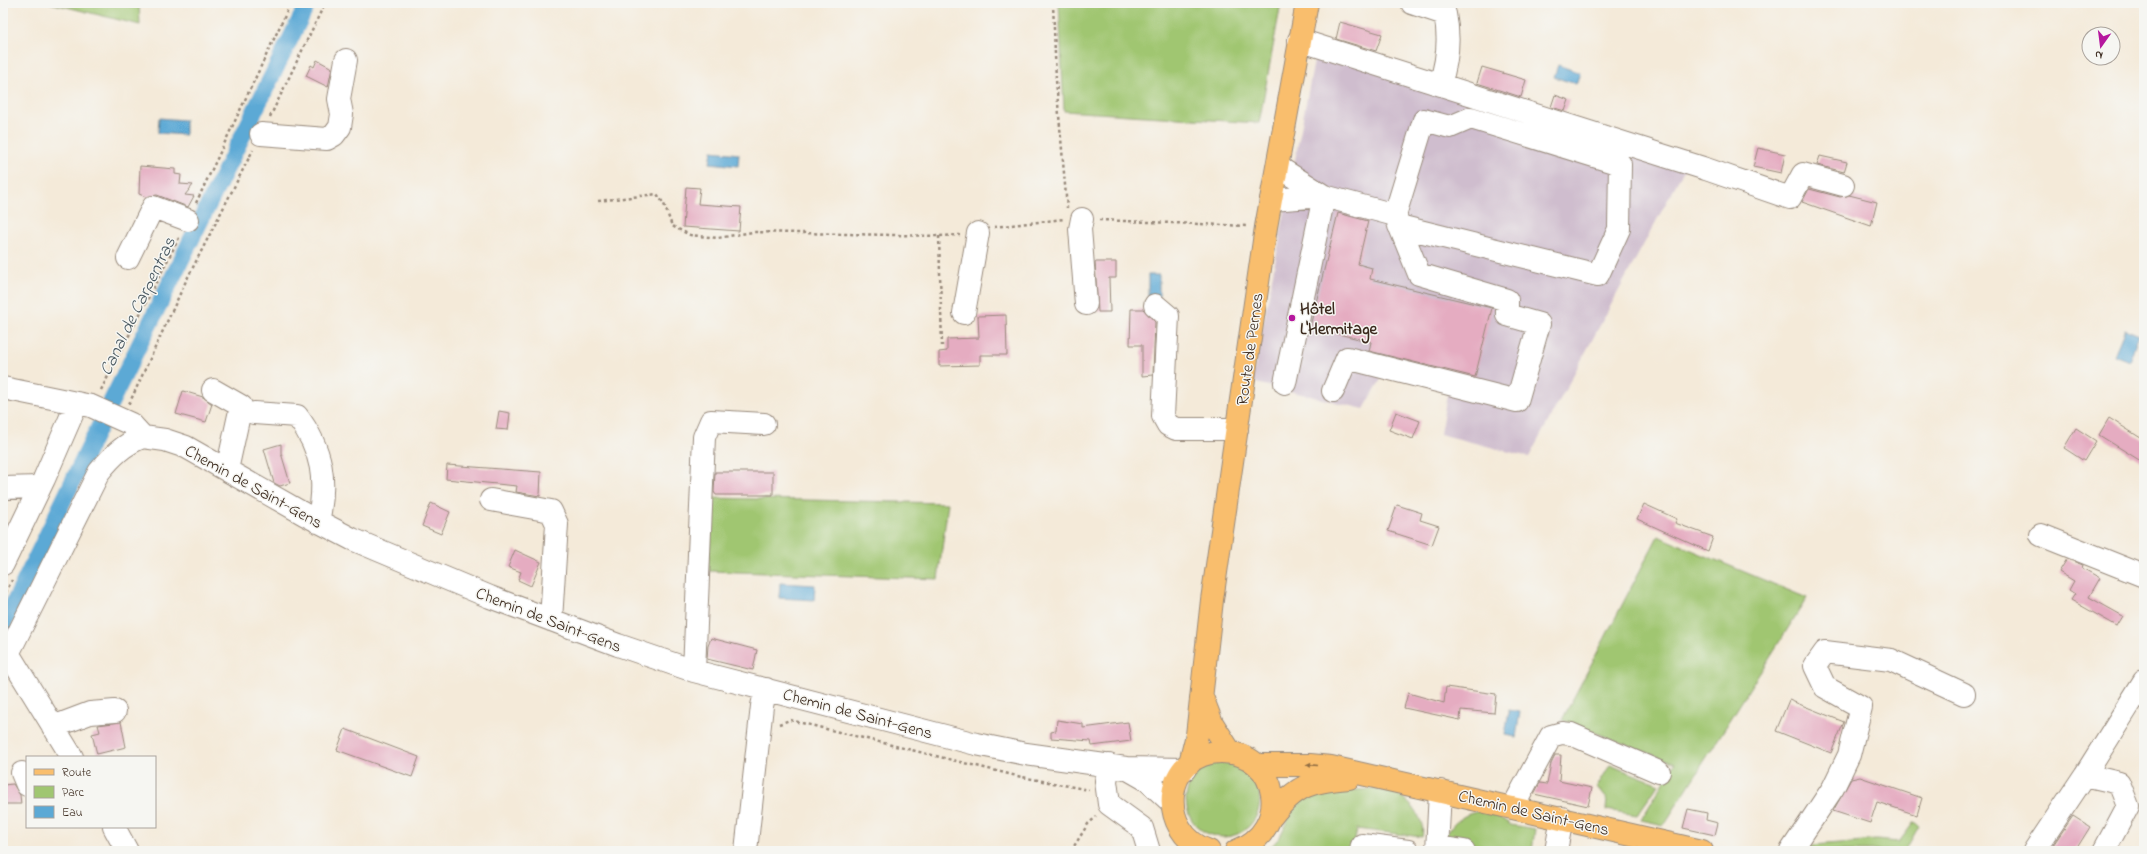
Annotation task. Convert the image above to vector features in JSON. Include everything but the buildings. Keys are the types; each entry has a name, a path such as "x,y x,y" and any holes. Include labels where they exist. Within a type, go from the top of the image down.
{"main road":[{"name":"Route de Pernes","path":"1172,803 1175,784 1188,766 1196,741 1212,600 1266,227 1278,167 1299,40 1307,3"},
{"name":"Route de Pernes","path":"1202,697 1212,723 1231,753"},
{"path":"1188,766 1210,754 1231,753 1245,757 1257,765 1264,774 1273,794 1272,816"},
{"name":"Chemin de Saint-Gens","path":"1257,765 1310,765 1331,767 1364,776 1562,818 1692,850"},
{"name":"Chemin de Saint-Gens","path":"1236,851 1246,847 1257,839 1266,829 1272,816 1294,791 1305,785 1322,781 1364,776"},
{"path":"1172,803 1178,827 1188,844 1194,844 1210,851"}],"street":[{"path":"1412,3 1445,14 1449,34 1446,66 1440,84"},
{"path":"1299,40 1699,166 1790,198 1803,174 1843,185"},
{"path":"261,134 327,139 334,134 340,127 342,114 340,99 346,60"},
{"path":"1278,167 1324,196 1397,221 1598,275 1619,229 1620,164 1471,118 1450,126 1424,120 1397,221 1419,274 1507,300 1507,315 1539,324 1517,401 1347,358 1333,391"},
{"path":"1271,200 1324,196"},
{"path":"1285,384 1324,196"},
{"path":"128,258 153,207 188,220"},
{"path":"1076,219 1080,229 1086,304"},
{"path":"964,313 978,234"},
{"path":"1156,304 1168,316 1163,416 1168,425 1176,429 1237,429"},
{"path":"3,388 77,403 113,415 131,424 143,437 131,441 121,448 99,472 6,658 71,756"},
{"path":"213,390 241,406 227,470"},
{"path":"3,564 40,487 77,403"},
{"path":"254,413 297,416 304,425 318,454 323,473 324,490 318,522"},
{"path":"694,671 704,437 711,421 764,424"},
{"name":"Chemin de Saint-Gens","path":"143,437 165,440 186,447 352,540 551,620 694,671 983,745 1026,754 1117,767 1188,766"},
{"path":"3,488 40,487"},
{"path":"491,500 551,511 557,524 551,620"},
{"path":"2042,535 2144,576"},
{"path":"1791,851 1833,788 1849,754 1861,707 1825,687 1815,666 1826,652 1891,660 1964,694"},
{"path":"2034,851 2144,681"},
{"path":"746,851 759,730 766,689"},
{"path":"53,727 90,713 114,711"},
{"path":"1512,807 1551,736 1562,733 1571,734 1659,772"},
{"path":"1117,767 1106,781 1108,797 1142,828 1149,851"},
{"name":"Chemin de Saint-Gens","path":"1117,767 1147,780 1172,803"},
{"path":"2084,775 2119,783 2128,806 2104,851"},
{"path":"1440,791 1438,849 1464,851"},
{"path":"1556,851 1562,818"},
{"path":"115,828 127,851"},
{"path":"1361,851 1362,844 1408,851"}],"path":[{"path":"113,415 185,282 261,134 325,3"},
{"path":"1053,3 1057,95 1066,206 1076,219"},
{"path":"598,201 656,194 664,204 672,226 690,235 718,238 753,232 939,236 978,234 996,226 1076,219 1266,227"},
{"path":"939,236 942,346"},
{"path":"759,730 790,720 1017,776 1086,790 1108,797 1088,824 1072,851"}],"shaded area":[{"path":"1316,51 1687,164 1529,457 1440,434 1448,390 1384,374 1364,409 1252,382"}],"green space":[{"path":"50,3 139,3 140,25"},
{"path":"1059,3 1281,3 1259,123 1064,111"},
{"path":"712,498 948,503 938,579 708,571"},
{"path":"1658,536 1807,598 1664,825 1641,820 1675,763 1562,720"},
{"path":"1223,763 1237,766 1249,774 1257,786 1260,800 1257,814 1249,826 1237,834 1223,837 1209,834 1197,826 1189,814 1186,800 1189,786 1197,774 1209,766"},
{"path":"1610,765 1659,784 1637,815 1606,810 1607,799 1597,787"},
{"path":"1375,789 1397,794 1409,803 1420,819 1423,831 1422,837 1357,829 1353,851 1267,851 1280,837 1294,805 1302,796 1335,791"},
{"path":"1482,811 1499,817 1511,825 1535,829 1532,851 1502,851 1453,842 1446,835 1461,818"},
{"path":"1914,822 1919,826 1905,851 1800,851 1802,846 1876,840 1899,842"}],"water":[{"path":"1558,65 1580,73 1576,84 1554,77"},
{"path":"159,118 185,120 185,135 158,133"},
{"path":"712,151 739,154 738,166 710,163"},
{"path":"1148,275 1159,275 1159,297 1148,297"},
{"path":"2125,329 2139,335 2129,361 2114,355"},
{"path":"780,583 815,585 814,600 779,598"},
{"path":"1509,710 1520,712 1516,737 1505,735"}],"waterway":[{"name":"Canal de Carpentras","path":"3,626 112,400 308,3"}],"place":[{"name":"Hôtel L'Hermitage","path":"1292,318"}]}
